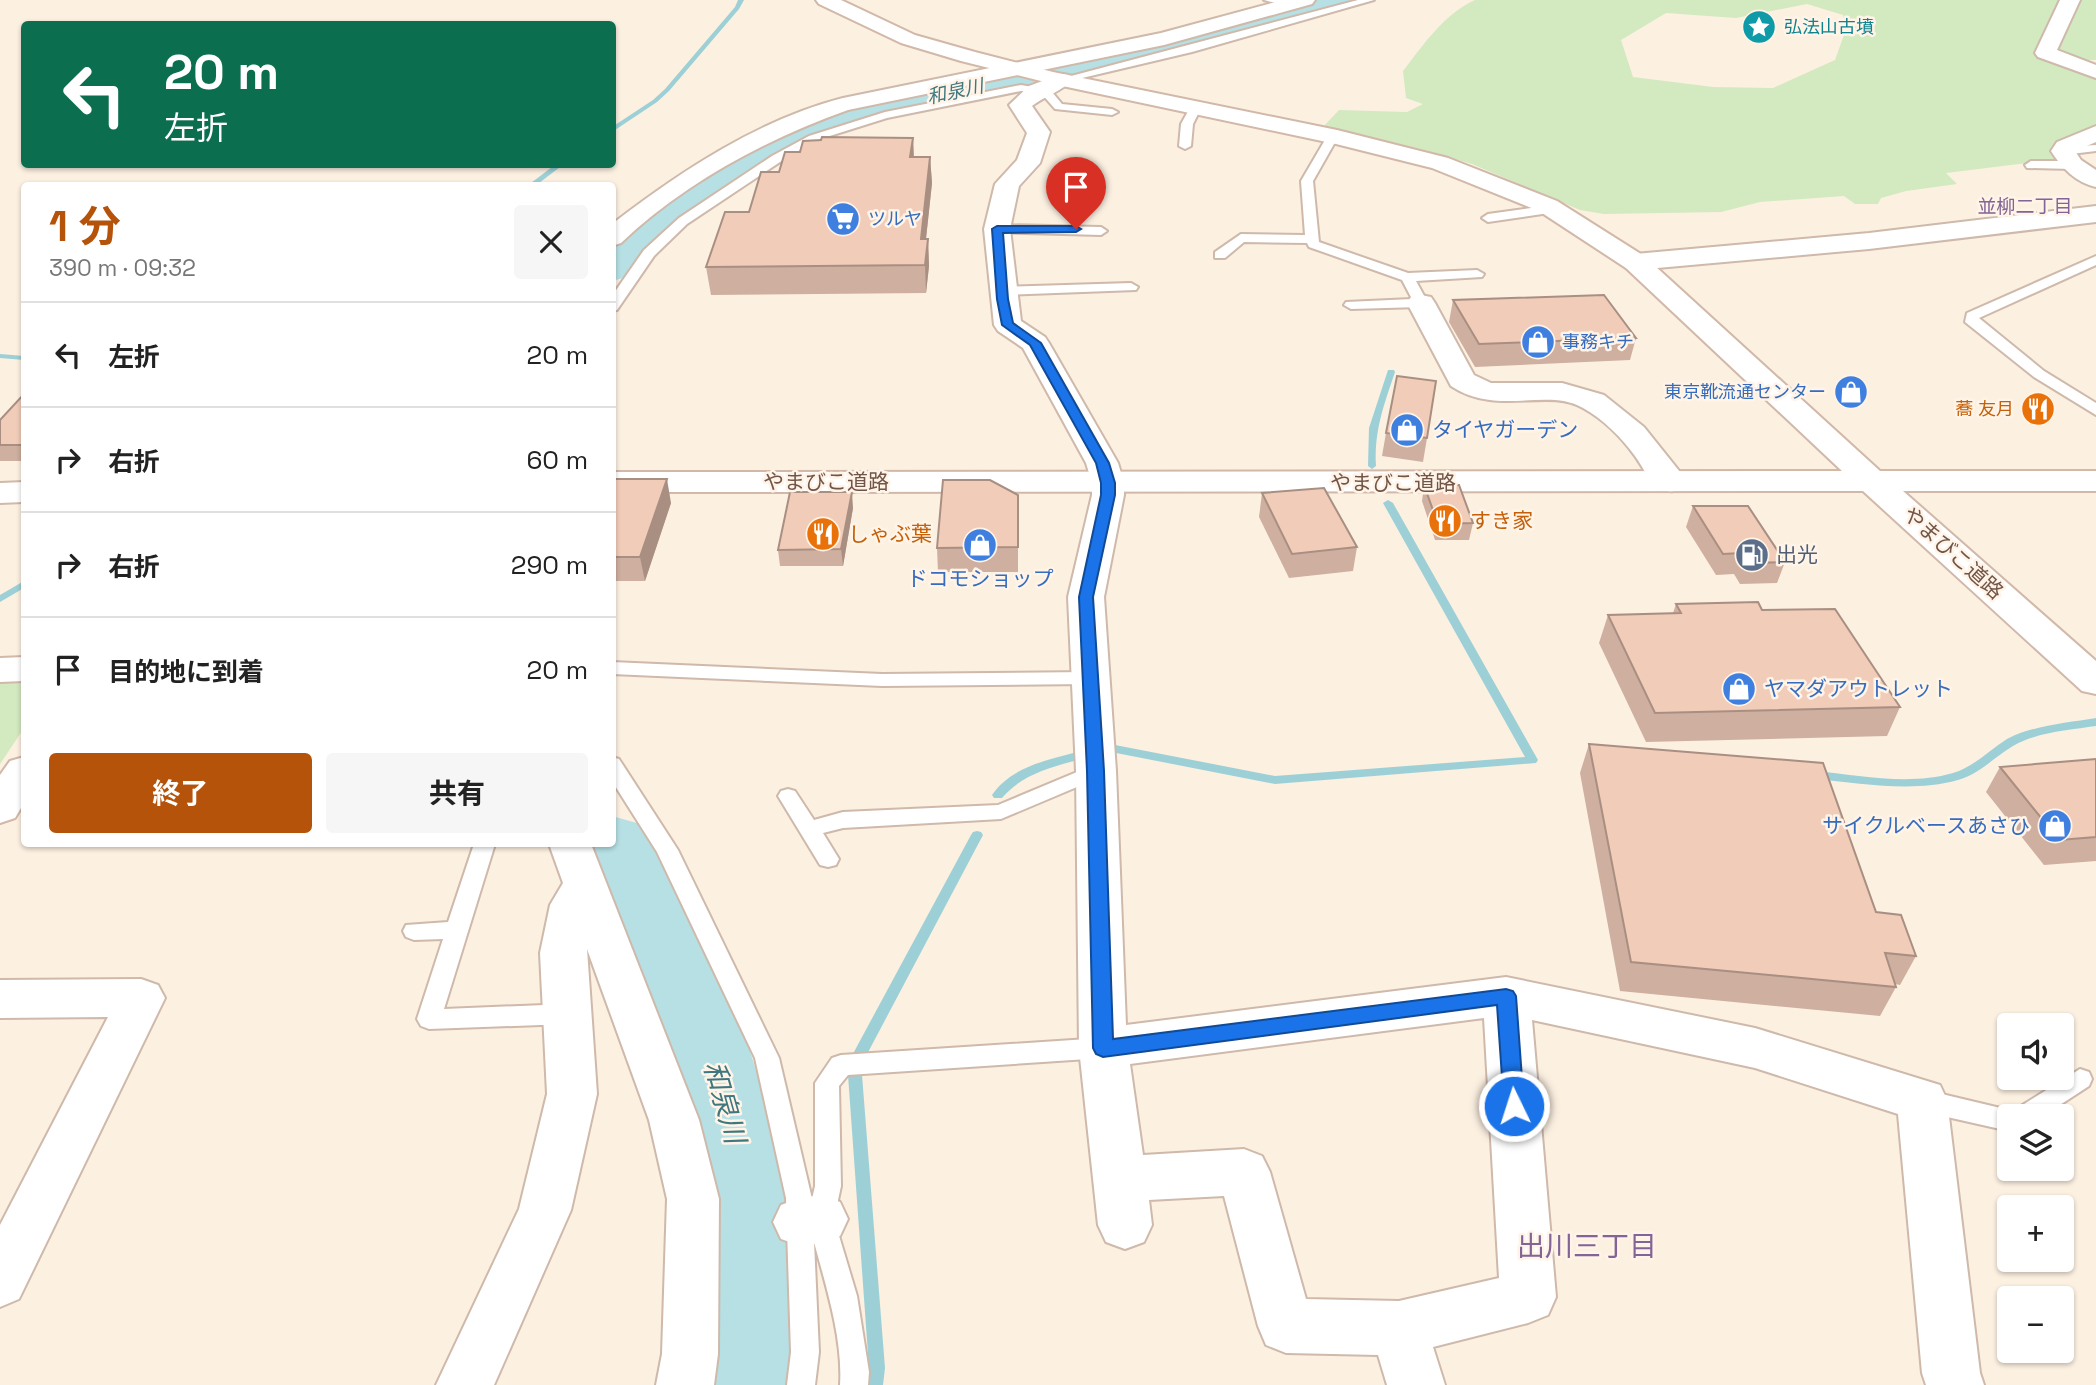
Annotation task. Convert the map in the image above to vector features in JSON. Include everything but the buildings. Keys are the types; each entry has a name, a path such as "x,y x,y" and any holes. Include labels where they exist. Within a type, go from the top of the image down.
{"street":[{"path":"826,0 908,39 1039,80 1336,137 1440,163 1523,194 1552,209 1635,262 1778,397 1872,481 2096,481"},
{"path":"2070,0 2045,53 2096,72"},
{"path":"616,235 687,180 778,128 843,105 1039,80 1164,39 1297,2"},
{"path":"2069,64 2096,62"},
{"path":"1039,80 1020,105 1038,135 1028,163 1007,184 997,229 1008,325 1035,343 1102,463 1108,483 1108,495 1086,597 1096,771 1103,1048 1123,1202 1244,1172 1286,1326 1399,1328 1528,1297 1506,996"},
{"path":"2096,133 2065,147 2068,158 2096,180"},
{"path":"1635,262 1869,241 2096,214"},
{"path":"1414,290 1462,380 1468,386 1484,391 1573,394 1592,400 1642,443 1657,469 1672,482"},
{"name":"やまびこ道路","path":"616,482 1872,481 2096,682"},
{"path":"0,493 21,492"},
{"path":"0,670 21,669"},
{"path":"0,808 21,776"},
{"path":"465,1385 545,1210 572,1094 563,953 578,863"},
{"path":"578,863 674,1120 693,1199 690,1353 685,1385"},
{"path":"1103,1048 1506,996 1755,1048 1922,1100 1951,1373 1955,1385"},
{"path":"0,999 141,998 0,1281"},
{"path":"1399,1328 1416,1385"}],"lane":[{"path":"1269,0 1297,2"},
{"path":"616,301 649,253 683,221 776,159 813,138 885,115 1021,88 1039,80 1183,51 1369,0"},
{"path":"1183,51 1218,53"},
{"path":"1039,80 1059,107"},
{"path":"1047,122 1059,107 1112,112"},
{"path":"1185,146 1187,124 1195,108"},
{"path":"1336,137 1329,142 1307,181 1314,244 1414,290"},
{"path":"2031,165 2068,158 2096,148"},
{"path":"1488,218 1552,209"},
{"path":"997,229 1101,231"},
{"path":"1220,255 1241,238 1312,239"},
{"path":"2096,260 1972,316 1972,322 2039,374 2096,410"},
{"path":"1350,305 1477,274"},
{"path":"1002,290 1131,287"},
{"path":"616,668 882,680 1090,678"},
{"path":"616,770 667,850 767,1058 799,1198 843,1296 855,1372 853,1385"},
{"path":"809,829 843,820 1001,812 1096,771"},
{"path":"788,796 828,859"},
{"path":"483,847 429,1019 568,1014"},
{"path":"414,931 457,930"},
{"path":"802,1385 811,1221 828,1186 827,1083 841,1065 1103,1048"},
{"path":"2041,1104 2080,1079"},
{"path":"1922,1100 1997,1117"}],"green space":[{"path":"1475,0 2062,0 2039,45 2096,75 2096,128 2057,163 2027,163 1946,173 1957,184 1906,191 1881,198 1878,204 1855,204 1844,196 1760,202 1721,212 1604,214 1580,210 1472,164 1324,126 1339,110 1407,112 1423,104 1406,98 1403,71 1435,31","holes":["1807,4 1843,15 1845,32 1835,60 1773,88 1713,87 1633,77 1621,40 1666,13 1736,18"]},
{"path":"2078,0 2096,0 2096,60 2056,54 2053,45"},
{"path":"0,682 21,682 21,732 0,764"}],"waterway":[{"path":"616,127 667,90 741,0"},
{"name":"和泉川","path":"616,264 665,218 696,194 763,153 832,121 915,98 1167,46 1337,0"},
{"path":"536,182 555,168"},
{"path":"0,356 21,358"},
{"path":"1372,466 1373,428 1391,372"},
{"path":"1115,749 1275,780 1532,760 1388,503"},
{"path":"0,599 21,586"},
{"path":"1814,775 1905,783 1941,780 1966,773 2017,739 2096,722"},
{"path":"998,795 1023,774 1077,756"},
{"path":"860,1054 977,835"},
{"name":"和泉川","path":"616,847 640,884 706,1035 741,1157 750,1257 741,1385"},
{"path":"855,1075 877,1368 875,1385"}],"place":[{"name":"弘法山古墳","path":"1759,27"},
{"name":"ツルヤ","path":"843,219"},
{"name":"事務キチ","path":"1538,342"},
{"name":"東京靴流通センター","path":"1851,392"},
{"name":"蕎 友月","path":"2038,409"},
{"name":"タイヤガーデン","path":"1407,430"},
{"name":"すき家","path":"1445,521"},
{"name":"しゃぶ葉","path":"823,534"},
{"name":"ドコモショップ","path":"980,545"},
{"name":"出光","path":"1752,555"},
{"name":"ヤマダアウトレット","path":"1739,689"},
{"name":"サイクルベースあさひ","path":"2055,826"}],"district":[{"name":"並柳二丁目","path":"2025,206"},
{"name":"出川三丁目","path":"1587,1246"}],"route":[{"path":"1076,229 997,229 1008,325 1035,343 1102,463 1108,483 1108,495 1086,597 1096,771 1103,1048 1506,996 1514,1106"}]}
